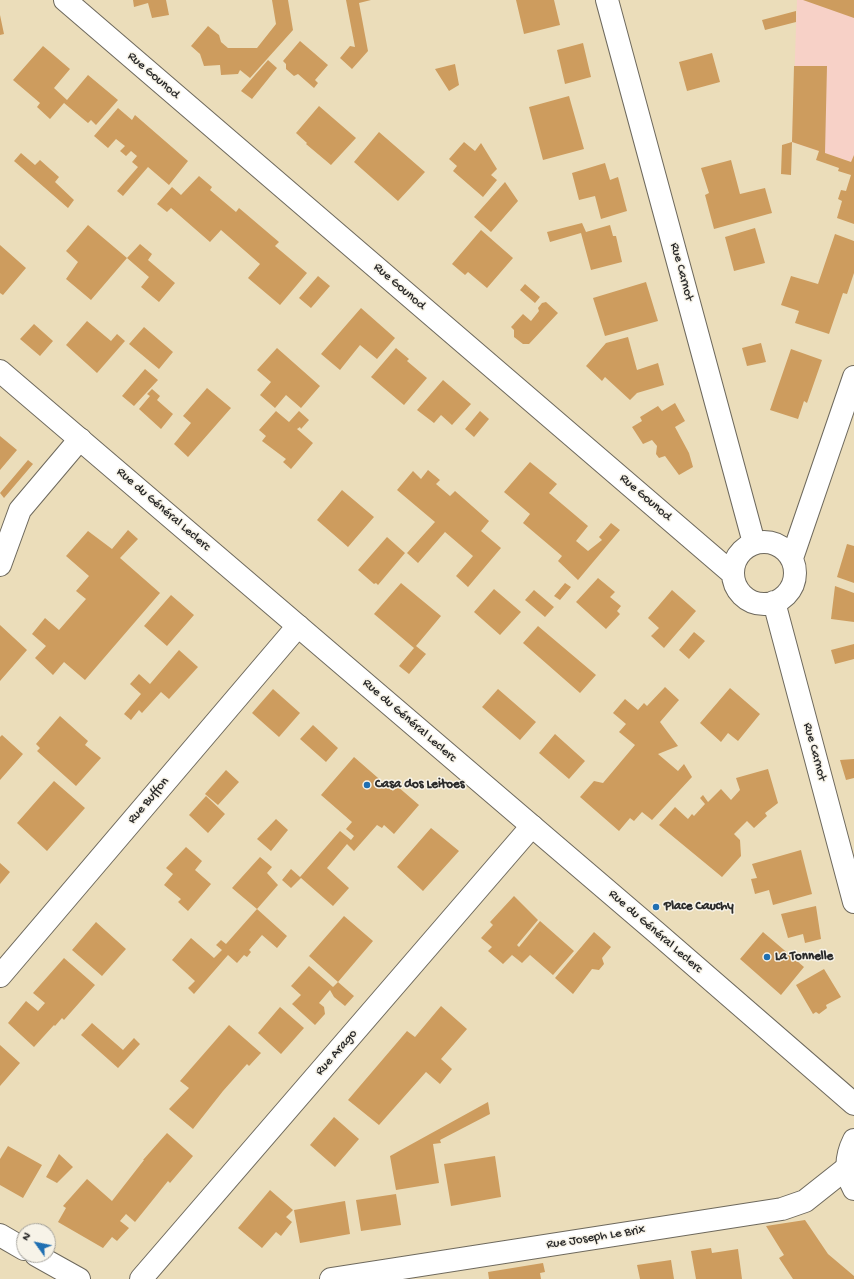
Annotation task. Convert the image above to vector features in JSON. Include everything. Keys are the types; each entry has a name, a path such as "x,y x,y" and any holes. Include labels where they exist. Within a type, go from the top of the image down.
{"street":[{"name":"Rue Gounod","path":"66,0 733,574"},
{"name":"Rue Carnot","path":"607,0 754,543"},
{"name":"Rue du Général Leclerc","path":"0,371 532,826 854,1104"},
{"path":"792,558 854,378"},
{"path":"0,565 20,510 80,439"},
{"path":"763,541 780,545 792,558 795,568 793,584 784,597 774,602 755,603 746,599 737,588 733,574 734,564 738,555 745,548 754,543 763,541"},
{"name":"Rue Carnot","path":"774,602 854,902"},
{"name":"Rue Buffon","path":"0,976 298,626"},
{"name":"Rue Arago","path":"141,1279 532,826"},
{"path":"854,1140 850,1147 848,1167 850,1181 854,1189"},
{"name":"Rue Joseph Le Brix","path":"331,1279 782,1209 805,1201 848,1167"},
{"path":"0,1235 16,1244"},
{"path":"50,1263 79,1279"}],"shaded area":[{"path":"797,0 854,0 854,163 792,142"}],"building":[{"path":"133,0 166,0 169,15 152,18 148,3 134,7"},
{"path":"272,0 288,0 293,30 250,78 240,70 238,74 221,75 220,65 204,66 200,54 191,46 208,26 219,35 221,42 228,48 257,48 276,24"},
{"path":"346,0 371,0 359,3 368,51 352,69 340,58 350,46 355,47"},
{"path":"516,0 554,0 560,25 524,34"},
{"path":"803,0 854,0 854,18"},
{"path":"796,11 796,22 765,30 762,20"},
{"path":"0,15 4,34 0,35"},
{"path":"300,41 328,65 315,80 318,83 314,88 298,74 294,76 286,69 286,64 283,61"},
{"path":"583,43 591,77 565,84 557,50"},
{"path":"43,46 70,69 54,88 67,100 88,75 118,100 96,125 91,120 88,123 64,103 50,119 37,107 40,103 13,80"},
{"path":"712,53 720,82 687,91 679,62"},
{"path":"268,60 277,68 252,99 241,91"},
{"path":"455,64 459,85 449,91 435,69"},
{"path":"794,66 827,66 825,153 851,162 854,155 854,224 837,218 842,201 838,199 841,190 846,191 851,175 838,171 839,168 816,160 819,151 792,142"},
{"path":"569,96 584,149 543,160 529,107"},
{"path":"319,106 356,138 331,165 306,144 307,143 296,133"},
{"path":"118,108 132,120 135,115 188,161 169,185 148,167 123,196 117,191 138,167 132,162 137,156 131,151 126,156 120,151 125,146 116,139 108,148 94,136"},
{"path":"379,132 425,172 398,201 354,162"},
{"path":"464,142 475,151 481,143 497,169 491,175 497,180 483,197 453,171 457,166 449,159"},
{"path":"792,142 791,175 781,174 782,145"},
{"path":"21,153 35,165 40,160 59,177 55,182 74,200 68,208 14,161"},
{"path":"731,160 740,194 765,188 772,213 714,229 705,195 709,193 701,168"},
{"path":"605,163 610,180 618,177 627,211 601,219 595,196 579,200 572,173"},
{"path":"199,176 212,187 210,190 236,212 239,208 279,242 275,246 307,273 280,305 248,278 260,264 221,230 210,242 171,208 167,212 157,204 172,187 181,195"},
{"path":"505,182 518,201 491,232 474,217"},
{"path":"582,223 586,232 610,225 613,236 616,236 622,262 591,270 581,233 550,242 547,232"},
{"path":"88,225 127,258 91,300 66,279 78,262 66,251"},
{"path":"755,228 765,263 734,271 725,237"},
{"path":"481,230 513,258 487,288 468,272 465,275 452,264"},
{"path":"835,234 854,241 854,273 847,294 843,293 829,334 795,323 799,311 781,305 791,276 818,284"},
{"path":"140,244 152,254 148,260 175,283 159,302 141,287 149,277 127,258"},
{"path":"0,245 26,268 3,295 0,293"},
{"path":"318,276 330,286 311,308 299,298"},
{"path":"646,282 658,321 605,336 593,298"},
{"path":"525,284 540,297 535,303 520,290"},
{"path":"546,302 558,313 529,344 523,344 514,337 514,330 511,327 523,314 531,321 539,311 538,308 542,303"},
{"path":"361,308 395,338 377,359 360,345 340,370 321,354"},
{"path":"87,321 111,341 117,334 125,341 97,373 66,345"},
{"path":"34,324 53,341 40,356 20,339"},
{"path":"144,327 173,352 159,369 129,344"},
{"path":"628,337 637,370 658,363 664,385 637,393 630,400 605,377 602,381 586,366 606,343"},
{"path":"761,343 766,362 747,366 742,348"},
{"path":"277,348 320,386 301,408 286,395 275,408 260,395 271,382 257,370"},
{"path":"396,348 409,359 407,361 427,378 404,405 371,377"},
{"path":"791,349 822,360 807,403 804,401 798,419 770,410"},
{"path":"145,369 158,380 134,406 122,396"},
{"path":"443,380 471,404 452,425 441,415 434,423 417,410"},
{"path":"207,388 231,408 188,457 174,444 191,423 183,416"},
{"path":"152,389 160,396 157,400 173,414 161,429 139,409 150,396 147,394"},
{"path":"675,403 685,421 675,427 689,453 693,467 679,475 665,456 659,458 656,454 657,446 652,440 643,444 632,427 642,421 640,417 658,406 662,411"},
{"path":"276,411 289,422 299,411 309,420 301,429 300,427 297,429 313,443 291,469 283,462 286,459 262,441 266,436 259,430"},
{"path":"480,411 489,419 474,437 465,429"},
{"path":"0,436 17,450 0,470"},
{"path":"28,460 33,464 4,498 0,493"},
{"path":"530,462 557,484 549,493 588,526 576,541 588,551 602,540 599,537 611,523 620,530 578,580 558,561 562,556 523,523 530,514 504,492"},
{"path":"428,470 440,480 436,484 450,496 455,491 489,521 481,531 501,548 468,587 456,576 473,556 445,532 418,563 407,553 435,522 397,490 413,471 421,479"},
{"path":"342,490 374,517 348,547 317,520"},
{"path":"128,530 138,539 120,558 160,593 85,680 64,662 53,675 35,658 46,646 32,634 45,618 59,630 86,599 76,591 89,576 66,556 88,531 112,549"},
{"path":"387,537 405,553 378,585 376,583 374,584 358,570"},
{"path":"847,544 854,546 854,583 837,577"},
{"path":"598,578 615,592 610,597 621,606 617,611 620,614 606,629 576,602"},
{"path":"401,583 441,616 416,646 426,654 409,674 399,666 414,648 374,614"},
{"path":"565,583 571,587 560,600 554,596"},
{"path":"835,586 854,593 854,622 831,619"},
{"path":"494,589 521,612 500,635 474,612"},
{"path":"534,590 554,607 545,617 525,600"},
{"path":"672,590 696,611 664,648 651,636 659,628 648,618"},
{"path":"171,595 194,615 167,646 144,626"},
{"path":"0,625 27,650 0,681"},
{"path":"538,626 596,675 580,693 523,643"},
{"path":"694,632 705,641 689,659 679,650"},
{"path":"854,644 854,659 835,664 831,650"},
{"path":"179,650 198,667 169,699 161,692 142,713 139,710 131,720 124,714 141,694 130,684 139,674 150,684"},
{"path":"665,687 679,700 660,722 678,746 658,754 678,771 684,764 692,777 652,820 642,812 634,821 630,818 619,831 580,797 594,781 603,783 635,745 619,732 626,724 613,713 625,699 638,710 644,703 647,706"},
{"path":"730,688 760,714 738,741 728,733 721,742 700,723"},
{"path":"273,689 300,713 279,737 252,713"},
{"path":"498,689 536,722 520,740 482,707"},
{"path":"60,716 88,741 85,745 101,758 76,786 37,751 40,748 36,744"},
{"path":"313,725 338,748 326,762 300,739"},
{"path":"555,734 585,761 569,779 539,753"},
{"path":"2,735 23,754 0,780 0,737"},
{"path":"354,757 393,791 397,786 419,805 394,834 384,825 382,828 377,825 354,851 347,844 327,868 349,888 333,906 301,878 291,888 282,880 291,869 300,877 340,831 351,840 354,836 346,829 352,822 321,795"},
{"path":"854,759 854,778 846,780 840,760"},
{"path":"768,769 778,803 765,813 767,816 754,828 747,821 734,834 740,840 741,856 722,877 659,825 675,807 688,819 692,814 694,816 705,804 700,798 703,795 708,802 721,789 731,800 740,790 736,778"},
{"path":"226,770 239,782 218,805 205,794"},
{"path":"54,781 85,808 47,851 17,823"},
{"path":"206,796 225,814 208,833 189,815"},
{"path":"276,819 288,830 271,851 257,839"},
{"path":"431,828 459,851 423,891 397,867"},
{"path":"186,847 202,861 195,870 211,884 188,911 178,902 181,899 164,885 173,874 166,868"},
{"path":"801,850 812,894 773,905 769,890 755,894 751,879 757,878 752,864"},
{"path":"260,857 272,867 267,873 278,885 257,909 232,888"},
{"path":"0,863 10,872 0,884"},
{"path":"514,896 538,920 517,945 519,947 540,921 574,951 553,975 530,955 522,963 512,955 503,964 488,951 492,947 481,938 493,925 490,922"},
{"path":"816,906 821,939 805,943 803,934 788,938 781,914"},
{"path":"257,909 287,936 277,948 262,935 249,950 251,952 247,957 244,955 237,963 228,955 194,994 188,988 195,981 172,960 191,938 214,958 222,950 216,945 221,940 226,944"},
{"path":"344,916 373,941 338,982 309,956"},
{"path":"96,922 126,949 102,976 72,950"},
{"path":"594,932 611,947 602,958 604,964 599,970 592,969 573,994 555,978"},
{"path":"763,932 804,967 781,995 740,959"},
{"path":"64,958 95,985 64,1020 62,1018 55,1026 54,1025 34,1047 8,1023 26,1001 38,1011 45,1003 33,993"},
{"path":"309,966 333,987 338,982 354,996 345,1006 334,997 330,990 319,1003 324,1007 325,1014 315,1025 292,1004 301,995 291,986"},
{"path":"824,969 841,997 826,1005 827,1008 819,1014 816,1012 813,1014 796,985"},
{"path":"441,1006 467,1029 441,1059 452,1069 440,1084 426,1072 379,1125 348,1100 407,1031 415,1037"},
{"path":"280,1007 304,1028 281,1054 258,1033"},
{"path":"92,1023 123,1050 134,1038 140,1044 118,1068 81,1035"},
{"path":"229,1025 261,1053 249,1066 247,1064 223,1091 193,1129 169,1109 189,1088 180,1081"},
{"path":"0,1045 20,1063 0,1086"},
{"path":"488,1102 490,1114 440,1140 441,1143 433,1144 439,1183 396,1190 390,1156"},
{"path":"334,1117 359,1139 335,1167 310,1145"},
{"path":"167,1133 193,1156 170,1183 168,1181 135,1222 126,1214 120,1221 129,1228 117,1241 112,1237 103,1248 58,1222 66,1208 63,1206 87,1179 112,1201 143,1160"},
{"path":"8,1146 42,1165 23,1198 0,1185 0,1159"},
{"path":"59,1154 73,1167 57,1183 46,1177"},
{"path":"495,1156 501,1197 451,1206 444,1164"},
{"path":"270,1190 293,1210 286,1217 292,1222 281,1236 276,1232 262,1248 238,1228"},
{"path":"396,1194 401,1225 361,1231 356,1200"},
{"path":"345,1201 350,1234 300,1243 294,1210"},
{"path":"805,1220 828,1254 854,1276 854,1279 793,1279 779,1258 784,1255 766,1226"},
{"path":"711,1248 712,1253 738,1249 742,1279 696,1279 691,1251"},
{"path":"671,1260 674,1279 640,1279 637,1265"},
{"path":"543,1263 545,1272 540,1273 541,1279 489,1279 488,1272"}],"place":[{"name":"Casa dos Leitoes","path":"367,785"},
{"name":"Place Cauchy","path":"656,907"},
{"name":"La Tonnelle","path":"767,957"}]}
